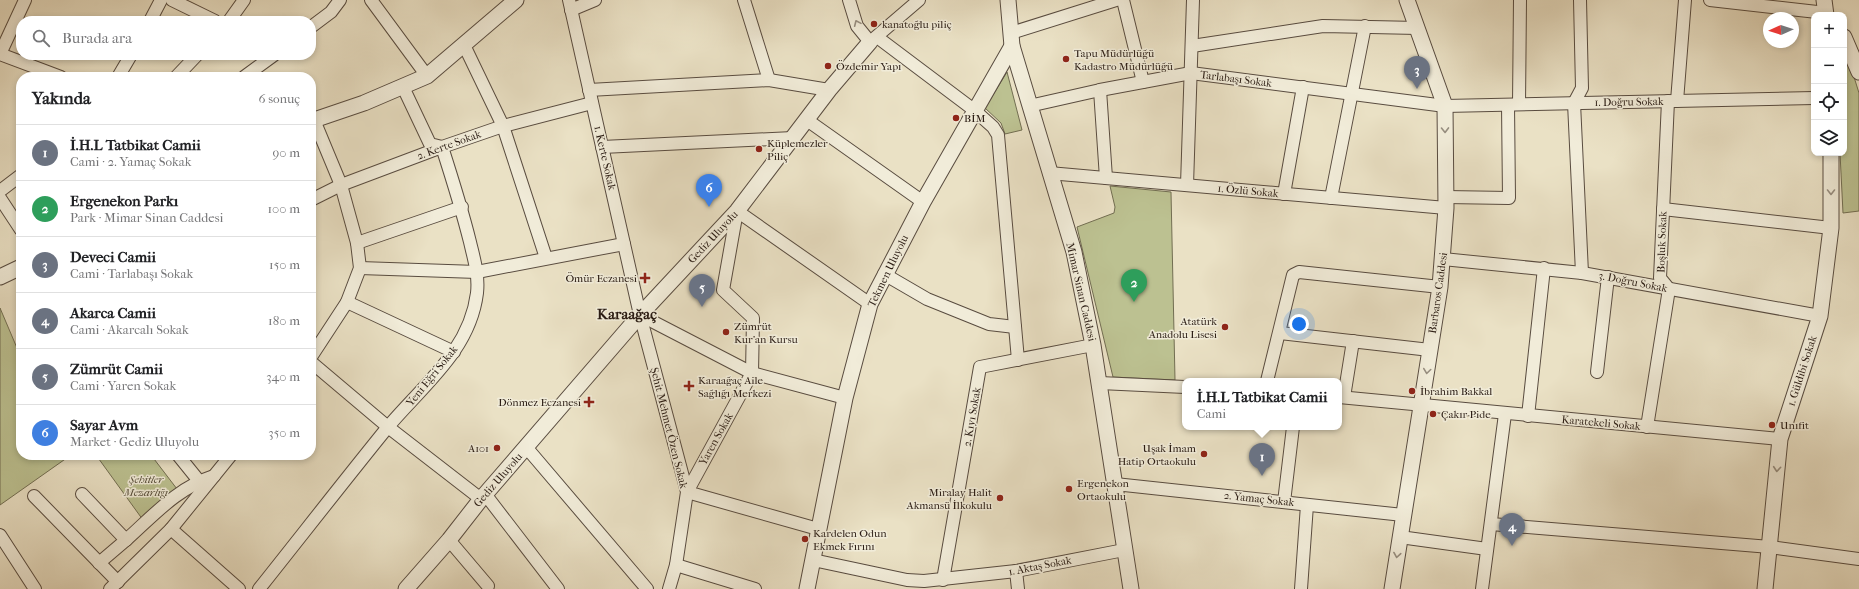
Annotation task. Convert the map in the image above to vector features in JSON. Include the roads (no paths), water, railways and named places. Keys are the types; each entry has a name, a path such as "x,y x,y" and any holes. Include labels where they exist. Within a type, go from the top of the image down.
{"street":[{"path":"18,16 25,0"},
{"path":"153,16 161,0"},
{"path":"172,0 205,16"},
{"path":"233,16 244,0"},
{"path":"316,23 331,12 340,0"},
{"path":"371,0 428,76"},
{"path":"316,119 364,103 428,76 516,0"},
{"path":"570,5 595,0"},
{"path":"744,0 769,80"},
{"path":"849,0 857,26 874,40 974,110 993,127 998,135 1018,360"},
{"path":"874,40 919,0"},
{"name":"Mimar Sinan Caddesi","path":"1008,0 1011,39 1029,106 1074,252 1100,383 1130,589"},
{"path":"1011,39 1116,0"},
{"path":"1123,0 1143,82"},
{"path":"1188,185 1193,0"},
{"name":"Barbaros Caddesi","path":"1392,589 1440,287 1446,202 1445,106 1407,0"},
{"path":"1513,104 1520,0"},
{"path":"1580,0 1582,88 1574,103 1582,273"},
{"name":"Boşluk Sokak","path":"1647,427 1670,289 1660,278 1663,209 1673,101 1685,0"},
{"path":"1710,0 1826,11"},
{"name":"1. Kerte Sokak","path":"570,5 640,315"},
{"path":"16,19 0,54 48,72"},
{"path":"1192,46 1323,26 1418,28"},
{"path":"1331,198 1366,26"},
{"name":"Tekmen Uluyolu","path":"807,589 845,398 870,304 922,202 974,110 1011,39"},
{"name":"Gediz Uluyolu","path":"406,589 483,496 640,315 737,210 829,90 874,40"},
{"path":"1847,44 1859,72"},
{"path":"464,45 503,126 546,258"},
{"path":"121,72 127,60"},
{"path":"181,72 193,60"},
{"path":"251,72 267,60"},
{"name":"Tarlabaşı Sokak","path":"1029,106 1100,90 1191,74 1445,106"},
{"path":"589,90 769,80 829,90"},
{"path":"404,87 430,144 442,147"},
{"path":"1284,194 1303,87"},
{"path":"1100,90 1106,178"},
{"name":"1. Doğru Sokak","path":"1445,106 1811,98"},
{"name":"2. Kerte Sokak","path":"316,198 341,185 503,126 592,103"},
{"name":"1. Özlü Sokak","path":"1049,173 1331,198 1446,202 1509,198 1513,104"},
{"path":"807,120 922,202"},
{"path":"316,129 341,185 356,243 360,268 347,302 316,349"},
{"path":"602,147 793,138"},
{"name":"Yeni Eğri Sokak","path":"259,589 388,427 428,384 454,352 474,312 477,291 477,272 462,207 442,147"},
{"name":"1. Güldibi Sokak","path":"1765,589 1780,439 1820,316 1831,228 1831,156"},
{"path":"0,191 16,179"},
{"path":"0,198 16,222"},
{"path":"356,243 462,207"},
{"path":"1663,209 1831,228"},
{"path":"737,210 870,304"},
{"name":"Yaren Sokak","path":"686,492 752,373 753,318 723,290 737,210"},
{"path":"360,268 477,272 624,244"},
{"name":"3. Doğru Sokak","path":"1443,259 1582,273 1820,316"},
{"path":"1528,416 1544,268"},
{"path":"0,277 16,269"},
{"path":"1268,378 1293,275 1299,272 1440,287"},
{"path":"884,274 927,299 989,324 1015,327"},
{"path":"1597,372 1608,277"},
{"path":"347,302 454,352"},
{"path":"640,315 752,373 845,398"},
{"name":"Şehit Mehmet Özen Sokak","path":"640,315 686,492 676,565 669,589"},
{"path":"1280,333 1430,350"},
{"path":"1342,397 1353,341"},
{"name":"2. Kıyı Sokak","path":"943,580 980,367 1093,345"},
{"path":"316,366 388,427 483,496 558,589"},
{"path":"1100,383 1182,387"},
{"name":"Karatekeli Sokak","path":"1342,397 1505,414 1780,439"},
{"path":"1482,589 1505,414"},
{"path":"1284,502 1293,430"},
{"path":"526,447 647,589"},
{"path":"182,460 200,481"},
{"path":"34,496 99,563 112,587 171,529 227,460"},
{"path":"99,563 175,495 200,481 214,476"},
{"name":"2. Yamaç Sokak","path":"1114,484 1403,515"},
{"path":"686,492 818,529"},
{"path":"82,494 126,540"},
{"path":"1301,589 1307,504"},
{"path":"1491,524 1770,547 1859,559"},
{"path":"171,529 239,589"},
{"path":"0,535 35,589"},
{"path":"1400,537 1487,549"},
{"path":"448,540 488,586"},
{"name":"1. Aktaş Sokak","path":"813,560 924,585 943,580 1016,571 1124,550"},
{"path":"676,565 756,589"},
{"path":"1016,571 1018,589"}],"place":[{"name":"kanatoğlu piliç","path":"874,24"},
{"name":"Tapu Müdürlüğü Kadastro Müdürlüğü","path":"1066,59"},
{"name":"Özdemir Yapı","path":"828,66"},
{"name":"Deveci Camii","path":"1417,89"},
{"name":"BİM","path":"956,118"},
{"name":"Küplemezler Piliç","path":"759,149"},
{"name":"Sayar Avm","path":"709,207"},
{"name":"Ömür Eczanesi","path":"645,278"},
{"name":"Ergenekon Parkı","path":"1134,302"},
{"name":"Zümrüt Camii","path":"702,307"},
{"name":"Atatürk Anadolu Lisesi","path":"1225,327"},
{"name":"Zümrüt Kur'an Kursu","path":"726,332"},
{"name":"Karaağaç Aile Sağlığı Merkezi","path":"689,386"},
{"name":"İbrahim Bakkal","path":"1412,391"},
{"name":"Dönmez Eczanesi","path":"589,402"},
{"name":"Çakır Pide","path":"1433,414"},
{"name":"Unıfıt","path":"1772,425"},
{"name":"A101","path":"497,448"},
{"name":"Uşak İmam Hatip Ortaokulu","path":"1204,454"},
{"name":"İ.H.L Tatbikat Camii","path":"1262,476"},
{"name":"Ergenekon Ortaokulu","path":"1069,489"},
{"name":"Miralay Halit Akmansü İlkokulu","path":"1000,498"},
{"name":"Kardelen Odun Ekmek Fırını","path":"805,539"},
{"name":"Akarca Camii","path":"1512,546"}],"district":[{"name":"Karaağaç","path":"627,314"}],"park label":[{"name":"Şehitler Mezarlığı","path":"146,485"}]}
